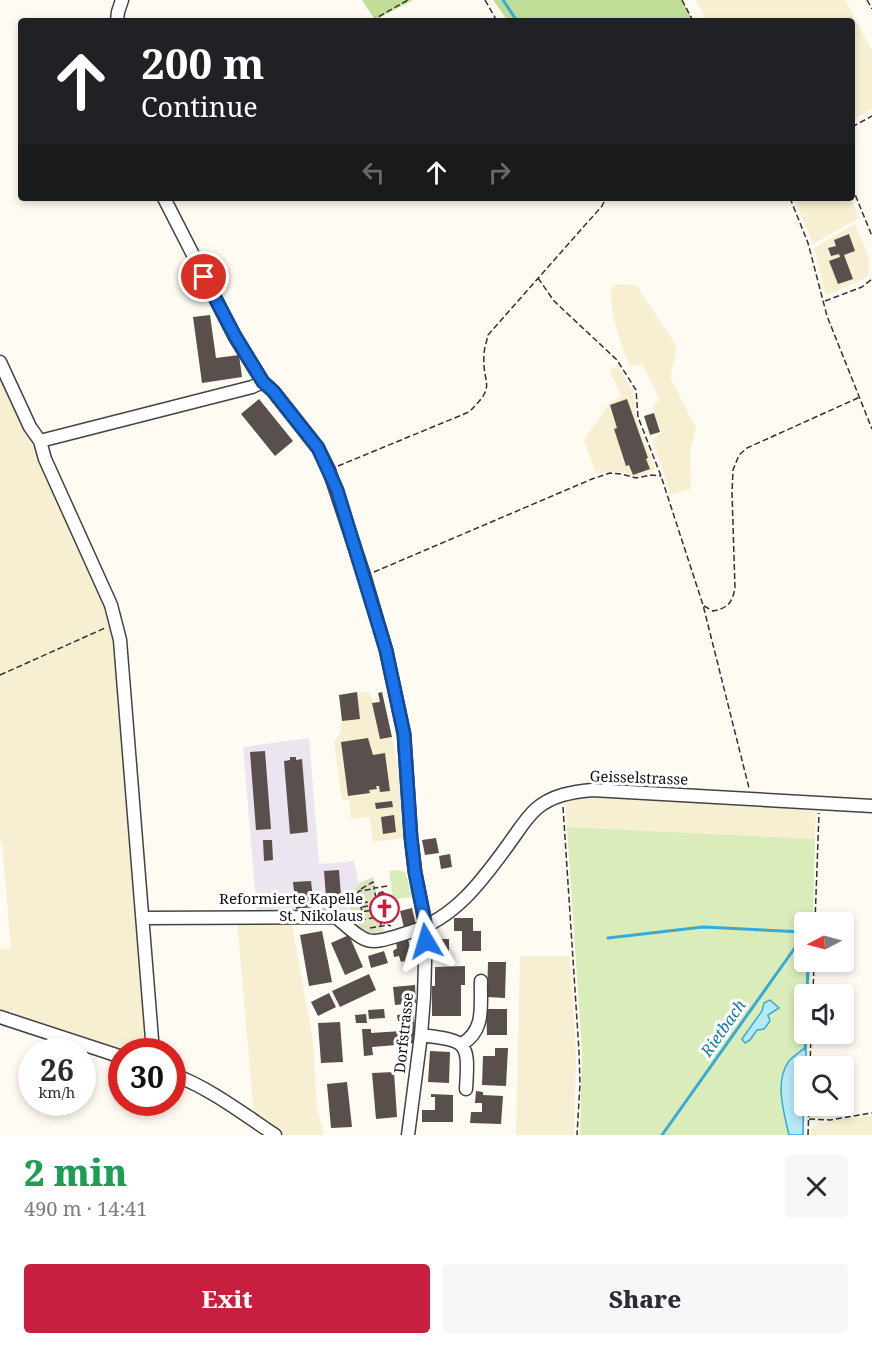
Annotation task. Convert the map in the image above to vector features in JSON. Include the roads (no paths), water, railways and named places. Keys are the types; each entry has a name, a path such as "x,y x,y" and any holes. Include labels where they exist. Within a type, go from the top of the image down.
{"street":[{"path":"117,18 122,0"},
{"name":"Dorfstrasse","path":"166,201 235,336 263,382 273,391 318,448 329,470 386,650 404,734 411,837 415,872 426,927 421,1035 408,1135"},
{"path":"0,362 30,427 40,441 45,459 117,623 152,1038"},
{"path":"40,441 252,387 263,382"},
{"name":"Geisselstrasse","path":"143,918 336,917 360,937 373,942 382,942 426,927 462,901 478,885 523,824 537,809 562,795 592,790 872,806"},
{"path":"462,1044 476,1034 479,1026 481,981"},
{"path":"0,1017 108,1052"},
{"path":"421,1035 456,1040 462,1044 468,1059 466,1089"},
{"path":"186,1079 234,1107 274,1135"}],"water":[{"path":"770,1000 779,1008 768,1015 770,1021 764,1029 757,1030 745,1043 742,1039 762,1011 764,1003"},
{"path":"803,1049 806,1051 806,1056 795,1056"},
{"path":"794,1057 794,1116 803,1116 803,1135 789,1135 785,1117 781,1087 784,1069"}],"waterway":[{"name":"Rietbach","path":"503,0 515,18"},
{"path":"608,938 703,927 794,932"},
{"name":"Rietbach","path":"662,1135 794,949"},
{"path":"807,984 808,972"},
{"path":"805,1044 805,1049"}],"place":[{"name":"Reformierte Kapelle St. Nikolaus","path":"384,908"}]}
